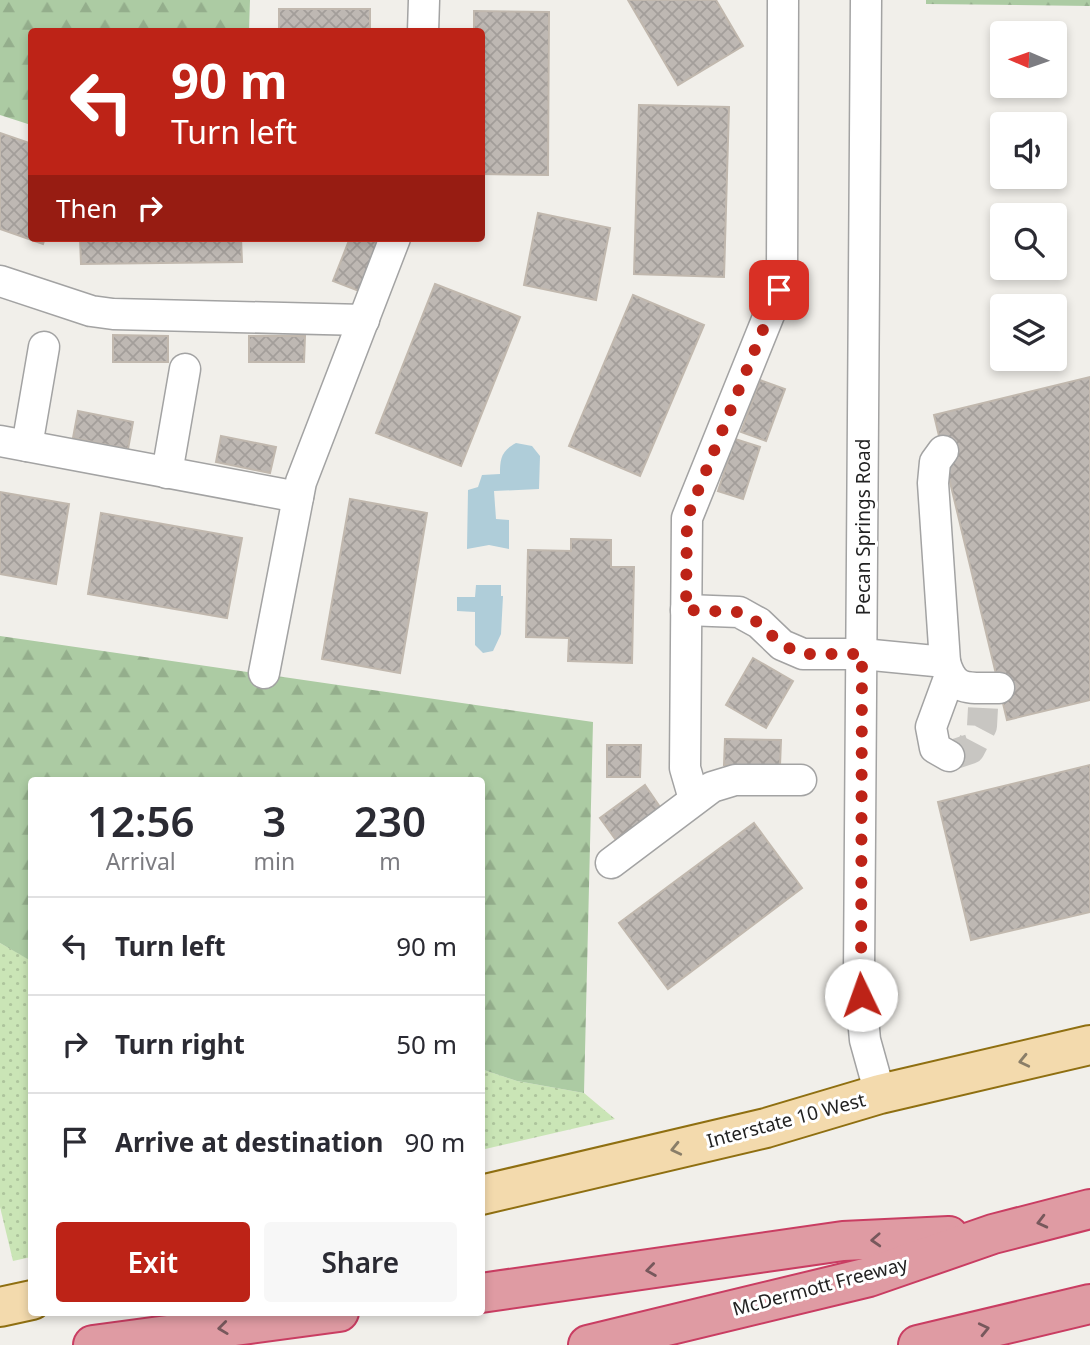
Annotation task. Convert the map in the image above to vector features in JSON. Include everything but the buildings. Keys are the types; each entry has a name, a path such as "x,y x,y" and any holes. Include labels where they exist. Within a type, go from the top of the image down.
{"highway":[{"name":"McDermott Freeway","path":"588,1345 869,1276 993,1234 1090,1209"},
{"path":"485,1292 843,1241 993,1234"},
{"path":"918,1345 1090,1304"},
{"path":"93,1345 309,1316"}],"main road":[{"name":"Interstate 10 West","path":"485,1194 766,1128 880,1094 1090,1045"},
{"path":"0,1307 28,1301"}],"street":[{"path":"423,28 424,0"},
{"path":"694,799 685,768 687,518 779,290 782,273 783,0"},
{"name":"Pecan Springs Road","path":"866,0 859,973 866,1040 880,1094"},
{"path":"264,673 298,497 393,242"},
{"path":"0,281 91,312 364,320"},
{"path":"44,347 13,444 298,497"},
{"path":"167,473 186,369"},
{"path":"943,451 935,462 933,483 947,670 931,727 935,748 949,756"},
{"path":"686,610 738,612 759,623 782,645 803,654 862,654 947,670 963,687 988,695"},
{"path":"611,863 712,787 735,780 801,780"}],"green space":[{"path":"0,0 250,0 249,28 28,28 28,124 0,115"},
{"path":"926,0 1090,0 1090,6 926,4"},
{"path":"0,636 593,722 584,1093 517,1081 485,1070 485,777 28,777 28,959 0,943"},
{"path":"0,943 28,959 28,1258 13,1261 0,1207"},
{"path":"485,1070 517,1081 584,1093 615,1119 485,1149"}],"water":[{"path":"516,443 532,446 540,456 539,489 494,491 496,519 509,520 509,549 489,545 467,549 468,490 478,487 482,475 500,474 502,456"},
{"path":"476,585 501,585 503,596 501,634 493,651 483,653 475,645 475,612 457,611 457,597 475,597"}],"tunnel":[{"path":"949,756 970,749 982,726 983,708"}],"route":[{"path":"779,290 687,518 686,610 738,612 759,623 782,645 803,654 862,654 861,995"}]}
